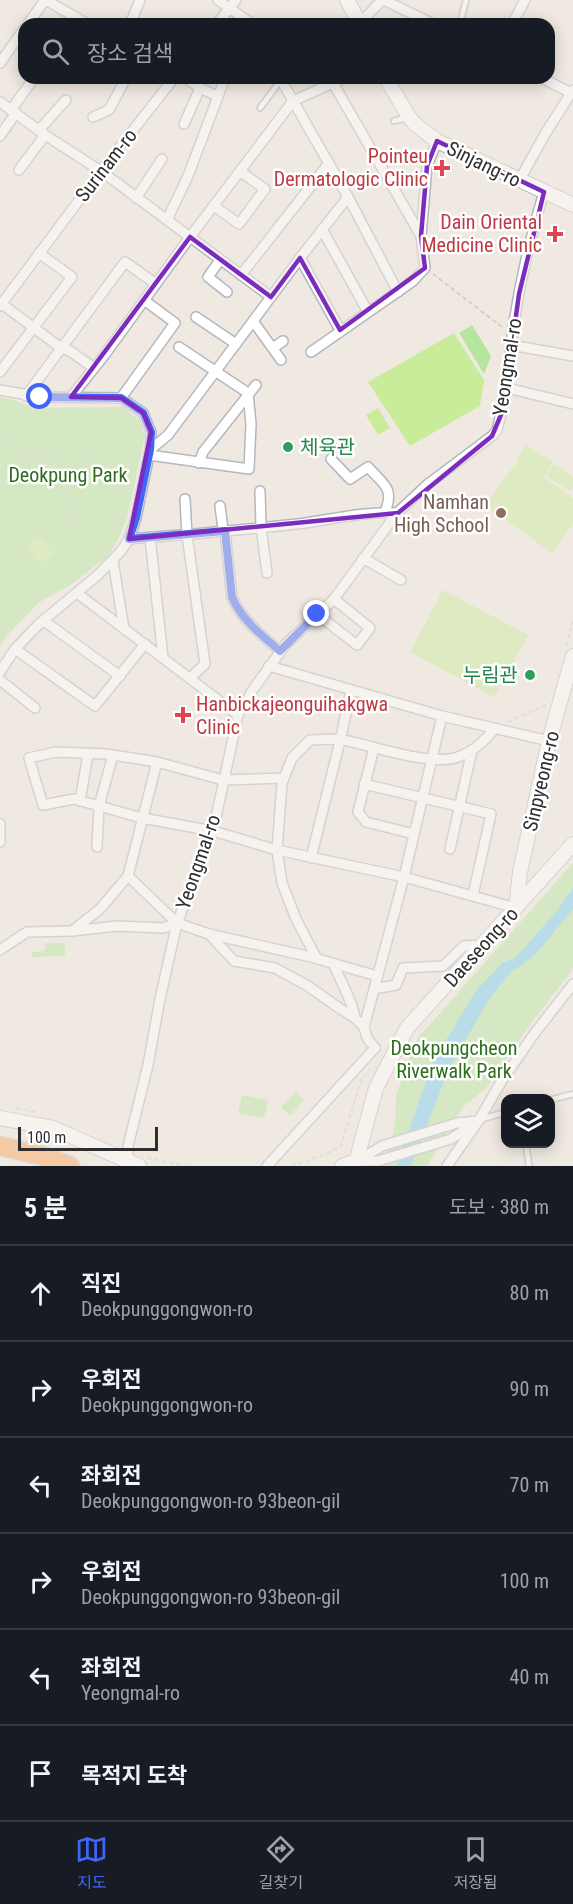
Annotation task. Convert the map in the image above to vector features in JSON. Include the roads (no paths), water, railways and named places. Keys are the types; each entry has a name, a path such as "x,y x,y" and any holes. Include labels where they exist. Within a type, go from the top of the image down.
{"highway":[{"path":"0,1146 43,1156 70,1166"}],"street":[{"path":"133,18 140,0"},
{"path":"218,0 243,18"},
{"path":"222,18 236,0"},
{"path":"347,0 357,18"},
{"path":"365,18 383,0 420,18"},
{"path":"515,18 525,0"},
{"path":"34,18 51,1 78,18"},
{"path":"0,63 18,38"},
{"path":"0,136 30,84"},
{"path":"93,117 109,110 123,84"},
{"name":"Surinam-ro","path":"94,368 70,351 61,348 1,305 168,84"},
{"path":"194,84 218,96"},
{"path":"167,220 188,176 223,84"},
{"path":"284,84 348,197 398,292"},
{"path":"71,397 189,237 294,101 331,84"},
{"path":"334,84 421,236"},
{"name":"Sinjang-ro","path":"390,84 409,117 437,141 573,206"},
{"path":"519,181 572,92 555,84"},
{"path":"184,124 200,88"},
{"path":"20,170 42,132 66,100"},
{"path":"0,102 101,171 271,297"},
{"path":"311,352 413,281 425,268 421,236 427,166 437,141"},
{"path":"136,198 162,159"},
{"path":"241,275 329,163"},
{"path":"214,206 239,224 265,189 240,172"},
{"name":"Yeongmal-ro","path":"132,1164 128,1146 148,1065 177,923 213,831 238,715 280,651 334,599 397,513 428,484 497,430 507,388 511,345 528,253 544,192"},
{"path":"149,452 168,435 348,197"},
{"path":"322,229 368,312"},
{"path":"0,372 72,277 39,254"},
{"path":"300,258 340,330"},
{"path":"220,260 208,277 227,292"},
{"path":"26,396 125,262 156,284"},
{"path":"121,398 175,323 144,300"},
{"path":"196,316 236,344"},
{"path":"253,321 282,360"},
{"path":"273,348 283,341"},
{"path":"511,345 573,356"},
{"path":"149,452 199,463 249,469 251,424 248,393 179,347"},
{"path":"199,463 203,452 256,385"},
{"path":"507,388 573,404"},
{"path":"0,390 40,397 121,398 143,413 151,432 136,518 129,539 113,561 39,624 15,650 0,672"},
{"path":"331,459 350,479 368,467 389,491 390,500 386,512"},
{"path":"260,491 261,527 267,573"},
{"path":"185,500 187,535 205,664 190,678"},
{"path":"220,506 232,597 236,607 265,639 280,651"},
{"path":"129,539 187,535 386,512 397,513"},
{"path":"150,537 163,658"},
{"path":"363,558 401,580"},
{"path":"113,561 124,629"},
{"path":"77,593 238,715"},
{"path":"317,614 357,645 370,628 334,599"},
{"path":"44,621 120,676"},
{"path":"15,650 95,706 145,645"},
{"name":"Sinpyeong-ro","path":"516,908 520,872 569,652"},
{"path":"269,666 442,716 549,741"},
{"path":"0,680 35,708"},
{"path":"311,858 351,691"},
{"path":"364,1027 404,877 442,716"},
{"path":"317,959 296,919 282,883 277,850 282,783 292,758 310,740 340,740 432,759 456,758 472,750 494,729"},
{"path":"374,748 358,812 366,822 414,834"},
{"path":"450,849 472,750"},
{"path":"284,778 223,780 157,762 113,755 57,753 29,758 43,805 74,799 142,818 213,831 277,850 404,877 516,908"},
{"path":"80,801 88,754"},
{"path":"98,846 99,806 113,755"},
{"path":"72,931 100,909 128,876 157,762"},
{"path":"364,784 491,814 472,895"},
{"path":"0,824 0,842"},
{"name":"Daeseong-ro","path":"356,1164 376,1088 407,1028 573,844"},
{"name":"Yeongmal-ro","path":"128,876 177,923"},
{"path":"0,950 27,932 72,931 117,926 163,928 177,923 209,934 377,975"},
{"path":"209,934 234,961 274,968 308,986 355,1018 364,1027 367,1038 375,1048 393,1053"},
{"path":"374,989 396,985 403,968 443,966 464,946 483,945"},
{"path":"334,964 353,1005 355,1018"},
{"path":"447,1166 527,1043 573,984"},
{"path":"267,1166 375,1048"},
{"path":"0,1118 52,1128 132,1164"},
{"path":"356,1164 387,1145 457,1124 479,1120"},
{"path":"342,1166 383,1160 451,1139 479,1120"}],"lane":[{"path":"462,18 466,0"},
{"path":"260,108 277,84"},
{"path":"394,121 409,117"},
{"path":"555,1099 573,1094"},
{"path":"479,1120 501,1113"},
{"path":"527,1148 529,1166"}],"water":[{"path":"573,888 573,909 536,954 510,973 486,1004 448,1071 411,1166 396,1166 433,1062 475,992 502,963 515,958 556,912"}],"place":[{"name":"Pointeu Dermatologic Clinic","path":"442,168"},
{"name":"Dain Oriental Medicine Clinic","path":"555,234"},
{"name":"체육관","path":"288,447"},
{"name":"Namhan High School","path":"501,513"},
{"name":"누림관","path":"530,675"},
{"name":"Hanbickajeonguihakgwa Clinic","path":"183,715"}],"park label":[{"name":"Deokpung Park","path":"68,475"},
{"name":"Deokpungcheon Riverwalk Park","path":"454,1060"}]}
